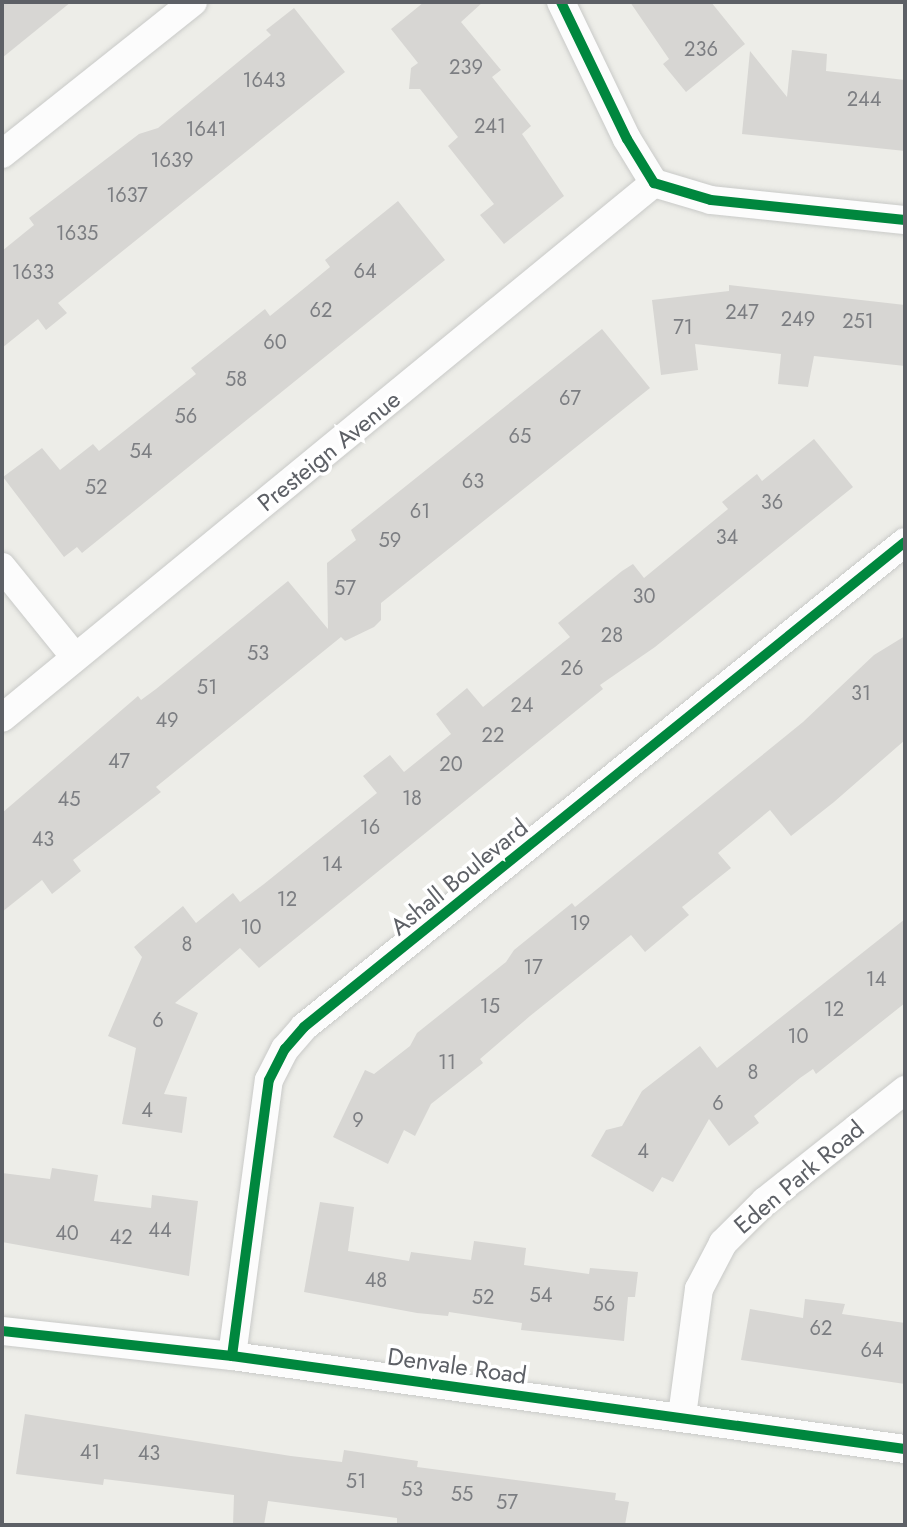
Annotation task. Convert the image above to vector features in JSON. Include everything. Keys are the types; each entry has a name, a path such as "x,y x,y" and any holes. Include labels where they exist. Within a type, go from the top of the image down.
{"street":[{"path":"2,154 193,2"},
{"path":"561,2 627,139 654,183 711,200 905,220"},
{"name":"Presteign Avenue","path":"2,718 654,183"},
{"name":"Ashall Boulevard","path":"232,1356 269,1080 285,1049 304,1027 905,542"},
{"path":"2,567 75,657"},
{"name":"Eden Park Road","path":"682,1416 699,1289 723,1243 765,1201 905,1090"},
{"name":"Denvale Road","path":"2,1331 232,1356 905,1449"}],"building":[{"path":"2,2 71,2 2,58"},
{"path":"424,2 483,2 461,22 501,70 492,77 531,126 522,134 564,196 504,244 480,215 494,204 448,146 458,137 420,89 409,89 411,68 418,63 391,29"},
{"path":"630,2 711,2 745,44 686,92 663,64 669,59"},
{"path":"294,8 345,72 58,303 67,313 46,330 38,319 2,348 2,251 34,225 29,218 139,134 158,128 271,35 266,30"},
{"path":"792,50 827,54 826,71 905,80 905,151 742,134 750,51 787,97"},
{"path":"398,201 445,260 82,553 77,547 64,557 3,477 42,448 60,470 93,444 99,451 196,374 191,368 265,309 270,316 330,267 325,260"},
{"path":"729,285 905,305 905,366 814,356 808,387 778,384 781,354 695,344 698,370 661,375 652,300 729,291"},
{"path":"602,329 650,388 381,603 381,620 374,627 345,641 341,637 156,787 161,792 73,860 81,871 52,894 42,880 2,912 2,813 138,696 141,700 156,689 288,581 328,629 327,563 356,540 351,530"},
{"path":"814,439 853,487 655,647 600,685 603,689 259,968 240,948 175,1003 198,1013 164,1094 187,1097 182,1133 122,1124 136,1048 108,1036 142,957 134,947 183,906 196,923 233,893 240,902 377,793 363,776 390,755 404,772 451,734 436,714 467,688 483,707 570,637 558,623 622,571 633,564 644,578 728,509 722,502 757,474 762,481"},
{"path":"905,636 905,740 791,836 770,810 718,853 731,868 682,907 689,915 645,952 631,935 530,1016 480,1059 483,1063 431,1104 415,1136 404,1130 388,1164 333,1137 365,1070 374,1074 410,1046 417,1033 506,962 514,950 572,903 575,907 803,722 874,655"},
{"path":"905,919 905,1003 816,1074 813,1069 800,1078 754,1116 759,1123 729,1146 709,1119 673,1182 662,1177 653,1192 591,1156 606,1130 622,1126 642,1091 700,1046 717,1068"},
{"path":"52,1168 98,1175 94,1201 151,1208 152,1195 198,1201 189,1276 2,1242 2,1173 50,1179"},
{"path":"320,1202 354,1207 348,1251 409,1261 411,1252 471,1260 474,1241 526,1248 524,1265 589,1274 590,1268 638,1272 635,1297 628,1297 624,1341 521,1330 522,1323 449,1312 448,1316 417,1313 304,1292"},
{"path":"805,1299 845,1304 842,1314 905,1323 905,1384 741,1360 750,1309 803,1318"},
{"path":"25,1414 342,1462 344,1450 418,1461 417,1467 616,1493 615,1500 629,1502 625,1525 397,1525 397,1518 268,1501 264,1525 233,1525 234,1495 104,1479 103,1485 16,1474"}],"cycle path":[{"path":"561,2 627,139 654,183 711,200 905,220"},
{"path":"232,1356 269,1080 285,1049 304,1027 905,542"},
{"path":"2,1331 232,1356 905,1449"}]}
